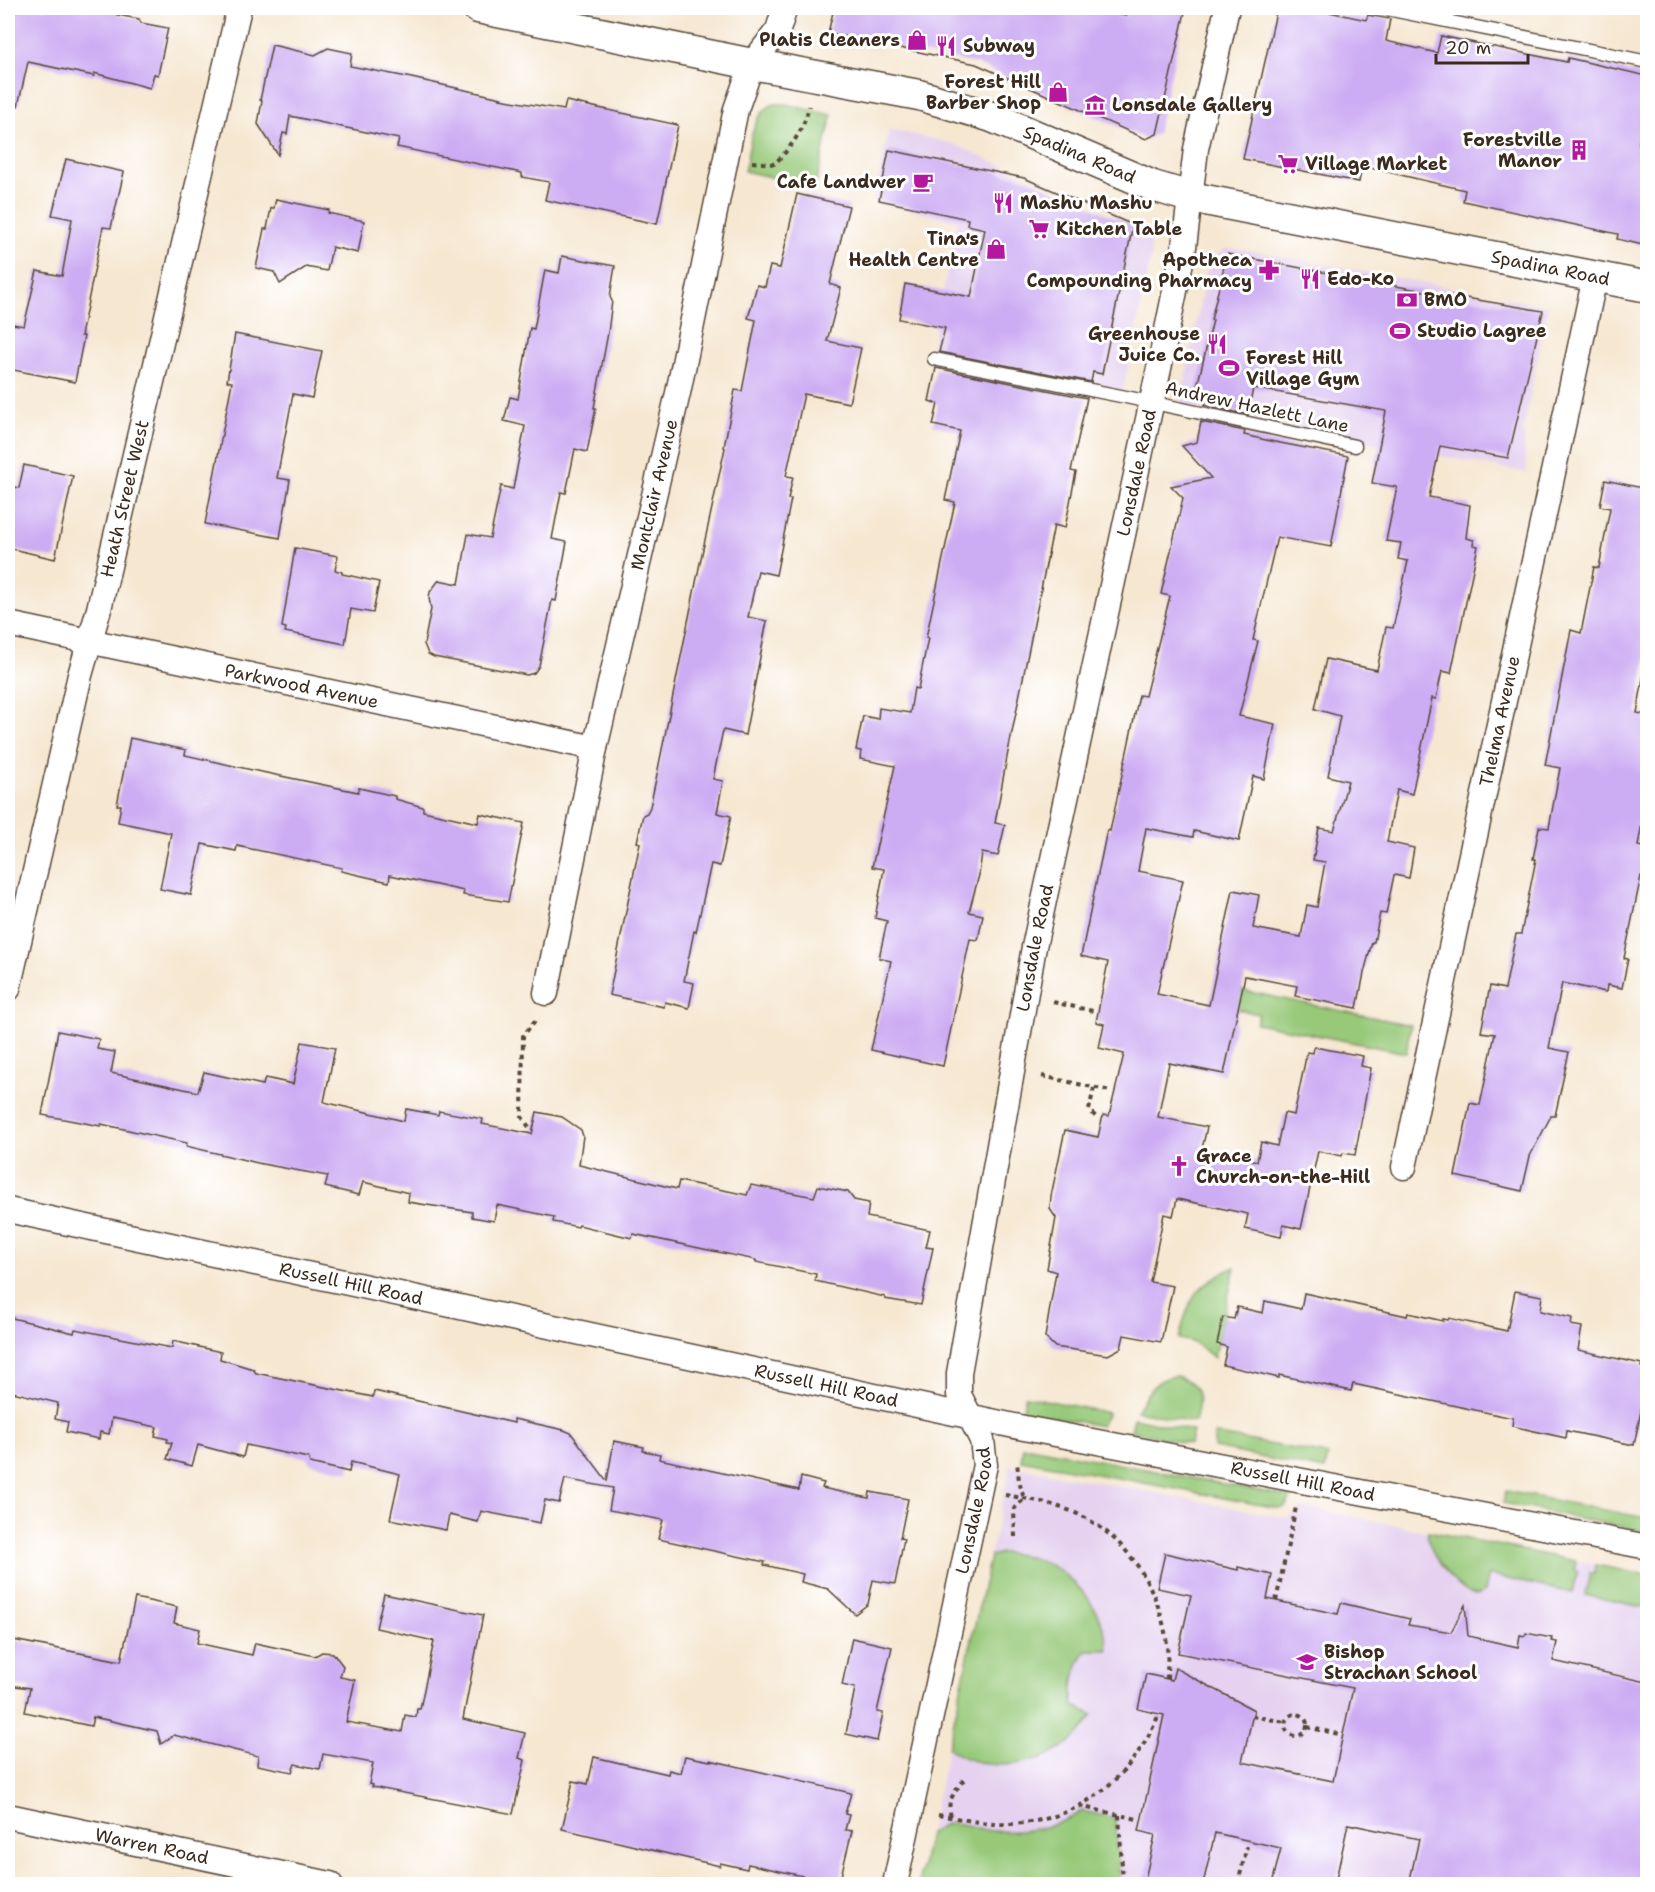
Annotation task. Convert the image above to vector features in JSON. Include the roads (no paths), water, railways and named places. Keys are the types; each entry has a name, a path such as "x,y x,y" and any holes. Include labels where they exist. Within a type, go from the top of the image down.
{"street":[{"name":"Heath Street West","path":"8,989 80,675 99,609 239,8"},
{"name":"Spadina Road","path":"478,8 547,14 752,64 919,95 992,117 1153,186 1190,196 1647,287"},
{"name":"Montclair Avenue","path":"546,993 595,748 678,393 736,109 752,64 778,30 785,8"},
{"name":"Lonsdale Road","path":"895,1884 986,1465 981,1440 959,1395 959,1373 1034,947 1152,403 1184,247 1196,149 1227,8"},
{"name":"Thelma Avenue","path":"1404,1167 1428,1065 1595,277"},
{"name":"Parkwood Avenue","path":"8,624 595,748"},
{"name":"Russell Hill Road","path":"8,1210 969,1416 1647,1547"},
{"name":"Warren Road","path":"8,1816 330,1884"}],"lane":[{"path":"1382,8 1647,62"},
{"name":"Andrew Hazlett Lane","path":"934,359 1355,446"}],"place":[{"name":"Platis Cleaners","path":"917,40"},
{"name":"Subway","path":"946,46"},
{"name":"Forest Hill Barber Shop","path":"1058,92"},
{"name":"Lonsdale Gallery","path":"1095,105"},
{"name":"Forestville Manor","path":"1579,150"},
{"name":"Village Market","path":"1288,164"},
{"name":"Cafe Landwer","path":"923,182"},
{"name":"Mashu Mashu","path":"1003,203"},
{"name":"Kitchen Table","path":"1039,229"},
{"name":"Tina's Health Centre","path":"996,249"},
{"name":"Apotheca Compounding Pharmacy","path":"1269,270"},
{"name":"Edo-Ko","path":"1310,279"},
{"name":"BMO","path":"1407,300"},
{"name":"Studio Lagree","path":"1400,331"},
{"name":"Greenhouse Juice Co.","path":"1217,344"},
{"name":"Forest Hill Village Gym","path":"1229,368"},
{"name":"Grace Church-on-the-Hill","path":"1179,1166"},
{"name":"Bishop Strachan School","path":"1307,1662"}]}
